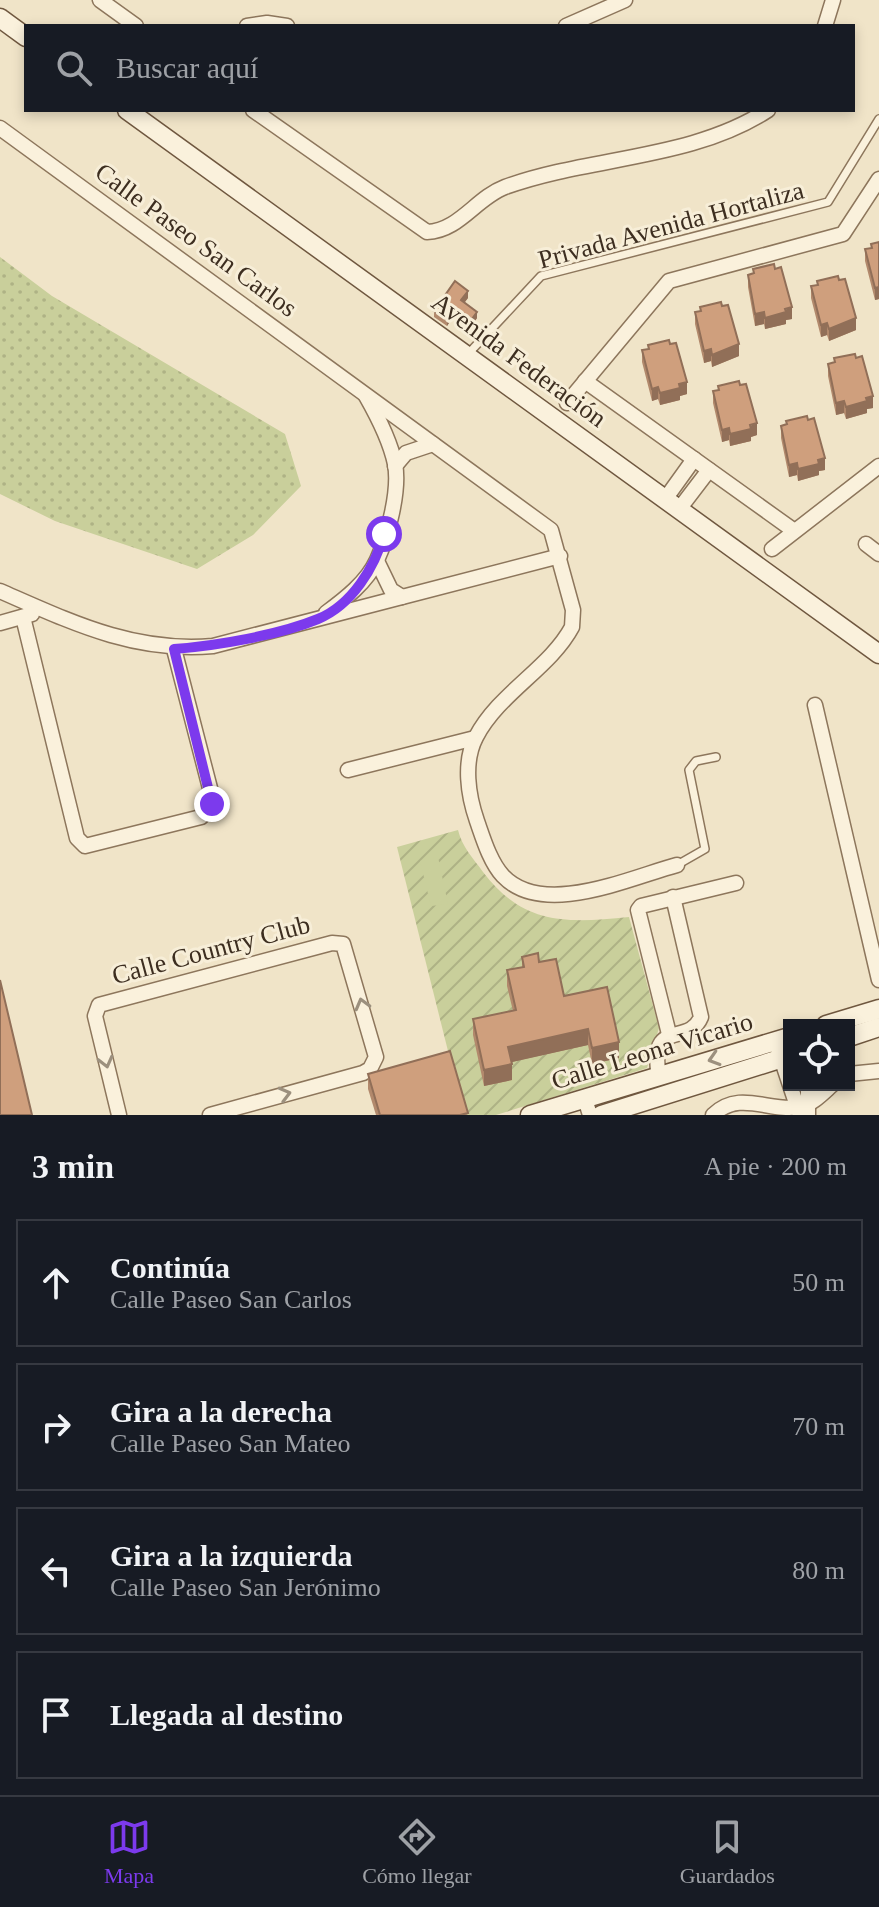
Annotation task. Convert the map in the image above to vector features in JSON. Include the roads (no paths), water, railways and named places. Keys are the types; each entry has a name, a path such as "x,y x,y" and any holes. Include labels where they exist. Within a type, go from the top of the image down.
{"main road":[{"path":"0,18 24,36"},
{"name":"Avenida Federación","path":"130,112 879,654"},
{"path":"846,1019 879,1009"},
{"path":"855,1035 879,1027"},
{"name":"Calle Leona Vicario","path":"530,1115 588,1107 659,1076 783,1048"},
{"name":"Calle Leona Vicario","path":"601,1115 783,1048"}],"street":[{"path":"100,0 133,24"},
{"path":"571,24 625,0"},
{"path":"826,24 833,0"},
{"path":"256,112 427,232 447,228 502,188 692,143 745,125 765,112"},
{"name":"Calle Paseo San Carlos","path":"0,128 545,523 560,556"},
{"path":"567,403 669,281 843,234 879,179"},
{"path":"585,381 793,530"},
{"name":"Calle Paseo San Carlos","path":"320,618 352,593 377,561 396,496 395,466 388,442 364,392"},
{"path":"395,466 406,453 433,444"},
{"path":"673,503 694,459"},
{"path":"772,549 879,466"},
{"path":"673,503 709,470"},
{"path":"866,544 879,554"},
{"path":"0,591 134,643 174,649 213,646 560,556 573,610 572,627 490,715 475,738 469,757 475,816 488,852 503,876 525,891 562,896 677,865"},
{"path":"377,561 391,590 402,597"},
{"path":"0,623 43,610"},
{"path":"23,617 77,838 85,846 201,817 209,810 212,796 174,649"},
{"path":"815,705 879,980"},
{"path":"348,770 475,738"},
{"path":"669,1034 638,910 641,906 673,897 736,883"},
{"path":"659,1076 657,1048 669,1034 693,1027 701,1017 673,897"},
{"name":"Calle Country Club","path":"119,1115 95,1016 99,1005 332,943 343,944 376,1057 370,1069 210,1115"},
{"path":"855,1072 879,1071"},
{"path":"713,1115 734,1103 804,1110 825,1091"}],"lane":[{"name":"Privada Avenida Hortaliza","path":"467,355 541,276 822,206 832,198 879,119"},
{"path":"677,865 705,849 689,770 696,761 716,757"}]}
